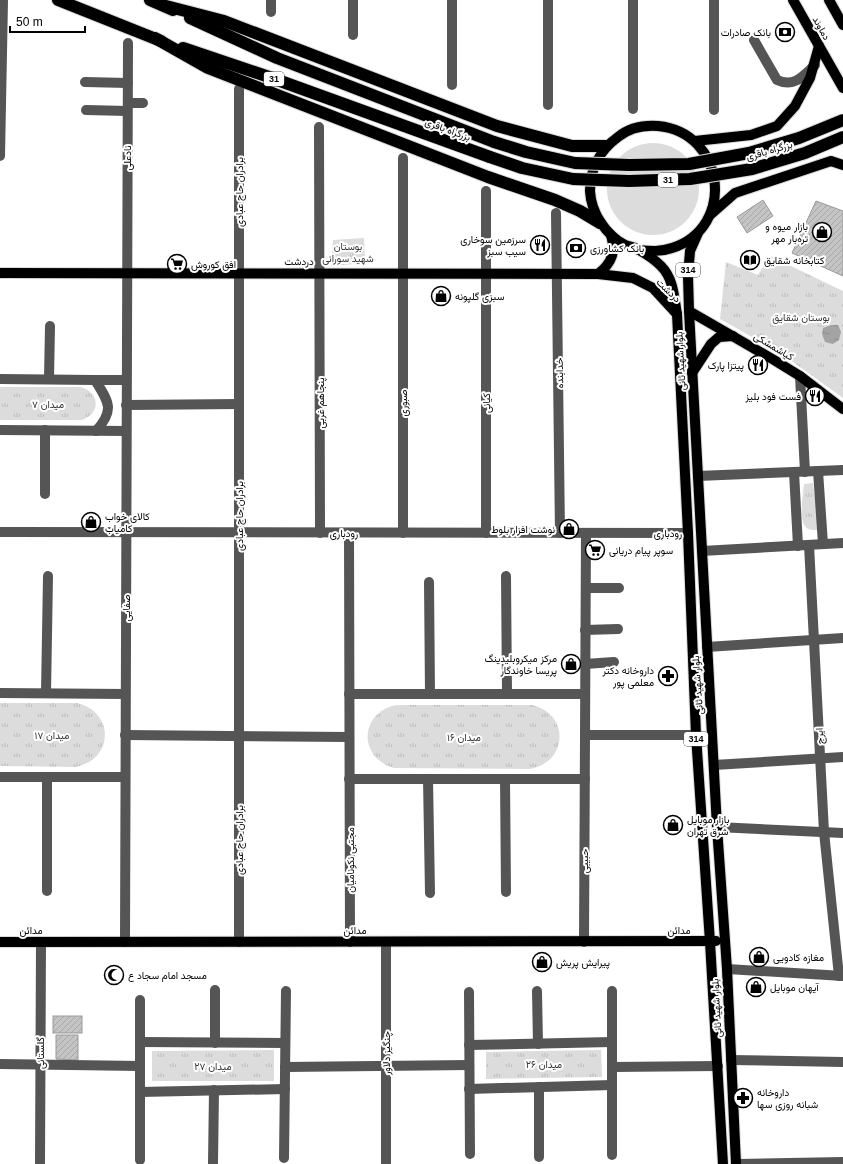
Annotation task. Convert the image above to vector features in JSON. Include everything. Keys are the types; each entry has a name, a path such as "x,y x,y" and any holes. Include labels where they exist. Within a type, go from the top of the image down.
{"highway":[{"name":"بزرگراه باقری","path":"58,0 155,38 272,78 490,157 522,168 573,179 629,181 690,179 752,168 805,152 843,137"},
{"name":"بزرگراه باقری","path":"150,0 278,58 494,142 526,152 575,163 629,165 689,164 749,153 799,138 843,120"},
{"path":"166,6 224,20 497,126 572,146 606,146"},
{"path":"155,38 208,68 488,177 555,200 600,222"}],"main road":[{"name":"دماوند","path":"793,0 843,88"},
{"name":"دماوند","path":"829,0 843,25"},
{"path":"695,142 750,135 777,126 795,106 810,78 815,65 819,46"},
{"path":"709,217 714,201 716,185 710,164 706,154 695,142 681,132 666,127 650,125 634,128 619,136 606,146 597,160 592,175 590,192 594,208 600,222 611,235 624,244 639,250 656,251 672,248 687,241 700,230 709,217 735,193 831,161 843,165"},
{"name":"بلوار شهید ثانی","path":"700,230 690,251 688,276 689,311 736,1164"},
{"path":"598,274 610,261 613,253 614,244 611,235"},
{"name":"بلوار شهید ثانی","path":"639,250 662,267 672,284 677,314 696,735 723,1164"},
{"name":"دردشت","path":"0,273 598,274 633,278 653,288 677,314"},
{"name":"کیاشمشکی","path":"689,311 800,376 843,409"},
{"path":"692,373 711,344 719,337 733,336"},
{"path":"693,675 708,674"},
{"name":"مدائن","path":"0,942 710,942 724,940"}],"street":[{"path":"271,0 271,12"},
{"path":"353,0 353,36"},
{"path":"452,0 452,86"},
{"path":"548,0 548,104"},
{"path":"633,0 633,109"},
{"path":"714,0 714,110"},
{"path":"0,156 3,1"},
{"path":"754,40 777,80 784,83 792,83 801,78 815,65"},
{"name":"نادعلی","path":"126,273 128,43"},
{"path":"85,82 128,83"},
{"name":"برادران حاج عبادی","path":"239,89 239,942"},
{"path":"86,110 127,107 143,103"},
{"name":"پنجاهم غربی","path":"319,127 320,533"},
{"name":"صبوری","path":"402,533 403,158"},
{"name":"کیانی","path":"486,191 486,533"},
{"name":"خدابنده","path":"556,213 558,274 560,533"},
{"name":"صفایی","path":"125,942 126,273"},
{"path":"49,379 50,326"},
{"path":"798,546 800,376"},
{"path":"0,379 126,380"},
{"path":"95,380 105,395 109,408 106,420 96,431"},
{"path":"126,405 239,404"},
{"path":"0,430 126,431"},
{"path":"45,430 45,494"},
{"path":"698,476 843,470"},
{"path":"818,471 823,544"},
{"name":"رودباری","path":"0,532 688,533"},
{"path":"349,533 349,778 428,779 585,779 586,533"},
{"path":"702,551 843,543"},
{"name":"ایرج","path":"809,545 824,832 841,976"},
{"path":"46,693 48,576"},
{"path":"506,576 507,694"},
{"path":"429,582 430,694"},
{"path":"586,588 619,588"},
{"path":"585,630 618,629"},
{"path":"707,647 843,638"},
{"path":"585,664 614,662"},
{"path":"0,693 125,694"},
{"path":"349,694 585,694"},
{"path":"125,735 349,737"},
{"path":"585,735 696,735"},
{"path":"714,765 843,757"},
{"path":"0,777 125,777"},
{"path":"46,891 47,777"},
{"name":"مجتبی نکونامیان","path":"349,778 350,942"},
{"path":"428,779 430,893"},
{"path":"505,779 506,892"},
{"name":"حبیبی","path":"584,942 585,779"},
{"path":"717,827 843,833"},
{"name":"گلستانی","path":"40,1164 41,942"},
{"name":"چنگیز دلاور","path":"386,942 386,1164"},
{"path":"726,969 841,976"},
{"path":"214,1043 215,990"},
{"path":"284,1158 286,991"},
{"path":"537,991 538,1044"},
{"path":"612,991 612,1156"},
{"path":"469,992 470,1154"},
{"path":"140,1000 140,1160"},
{"path":"140,1042 285,1043"},
{"path":"469,1045 612,1042"},
{"path":"731,1060 843,1062"},
{"path":"0,1064 140,1066"},
{"path":"285,1067 469,1065"},
{"path":"612,1067 718,1066"},
{"path":"469,1089 612,1085"},
{"path":"539,1157 540,1087"},
{"path":"140,1092 285,1089"},
{"path":"213,1163 214,1090"},
{"path":"736,1164 843,1162"}],"green space":[{"path":"644,143 662,143 679,150 692,163 699,180 699,198 692,215 679,228 662,235 644,235 627,228 614,215 607,198 607,180 614,163 627,150"},
{"name":"بوستان شهید سورانی","path":"364,238 365,263 331,266 333,240"},
{"name":"بوستان شقایق","path":"770,256 843,291 843,398 782,354 720,319 726,262 758,275"},
{"name":"میدان ۷","path":"0,387 81,387 92,394 96,403 93,413 82,420 0,420"},
{"path":"813,483 818,517 817,530 807,528 803,523 802,518 804,484"},
{"name":"میدان ۱۷","path":"0,703 77,703 89,708 98,716 103,725 105,736 103,746 97,755 88,763 75,767 0,766"},
{"name":"میدان ۱۶","path":"396,705 532,705 544,710 553,718 558,727 560,738 552,757 543,765 530,769 394,768 382,763 374,755 369,746 368,736 370,726 375,717 384,710"},
{"name":"میدان ۲۷","path":"274,1050 274,1081 152,1081 152,1051"},
{"name":"میدان ۲۶","path":"601,1050 602,1077 486,1079 486,1052"}],"water":[{"path":"831,325 838,325 841,332 839,340 833,344 825,342 822,334 823,328"}],"building":[{"path":"763,200 773,216 747,233 737,217"},
{"name":"بازار میوه و تره‌بار مهر","path":"816,201 843,211 843,276 792,253"},
{"path":"53,1016 82,1016 82,1033 53,1033"},
{"path":"56,1035 78,1035 78,1060 56,1059"}],"place":[{"name":"بانک صادرات","path":"785,32"},
{"name":"بازار میوه و تره‌بار مهر","path":"822,232"},
{"name":"سرزمین سوخاری سیب سبز","path":"540,245"},
{"name":"بانک کشاورزی","path":"576,248"},
{"name":"کتابخانه شقایق","path":"750,260"},
{"name":"افق کوروش","path":"177,264"},
{"name":"سبزی گلپونه","path":"441,296"},
{"name":"پیتزا پارک","path":"758,365"},
{"name":"فست فود بلیز","path":"815,396"},
{"name":"کالای خواب کامیاب","path":"91,522"},
{"name":"نوشت افزار بلوط","path":"569,529"},
{"name":"سوپر پیام دریانی","path":"595,550"},
{"name":"مرکز میکروبلیدینگ پریسا خاوندگار","path":"571,664"},
{"name":"داروخانه دکتر معلمی پور","path":"668,676"},
{"name":"بازار موبایل شرق تهران","path":"673,825"},
{"name":"مغازه کادویی","path":"759,957"},
{"name":"پیرایش پریش","path":"542,962"},
{"name":"مسجد امام سجاد ع","path":"114,975"},
{"name":"آیهان موبایل","path":"756,987"},
{"name":"داروخانه شبانه روزی سها","path":"743,1098"}]}
